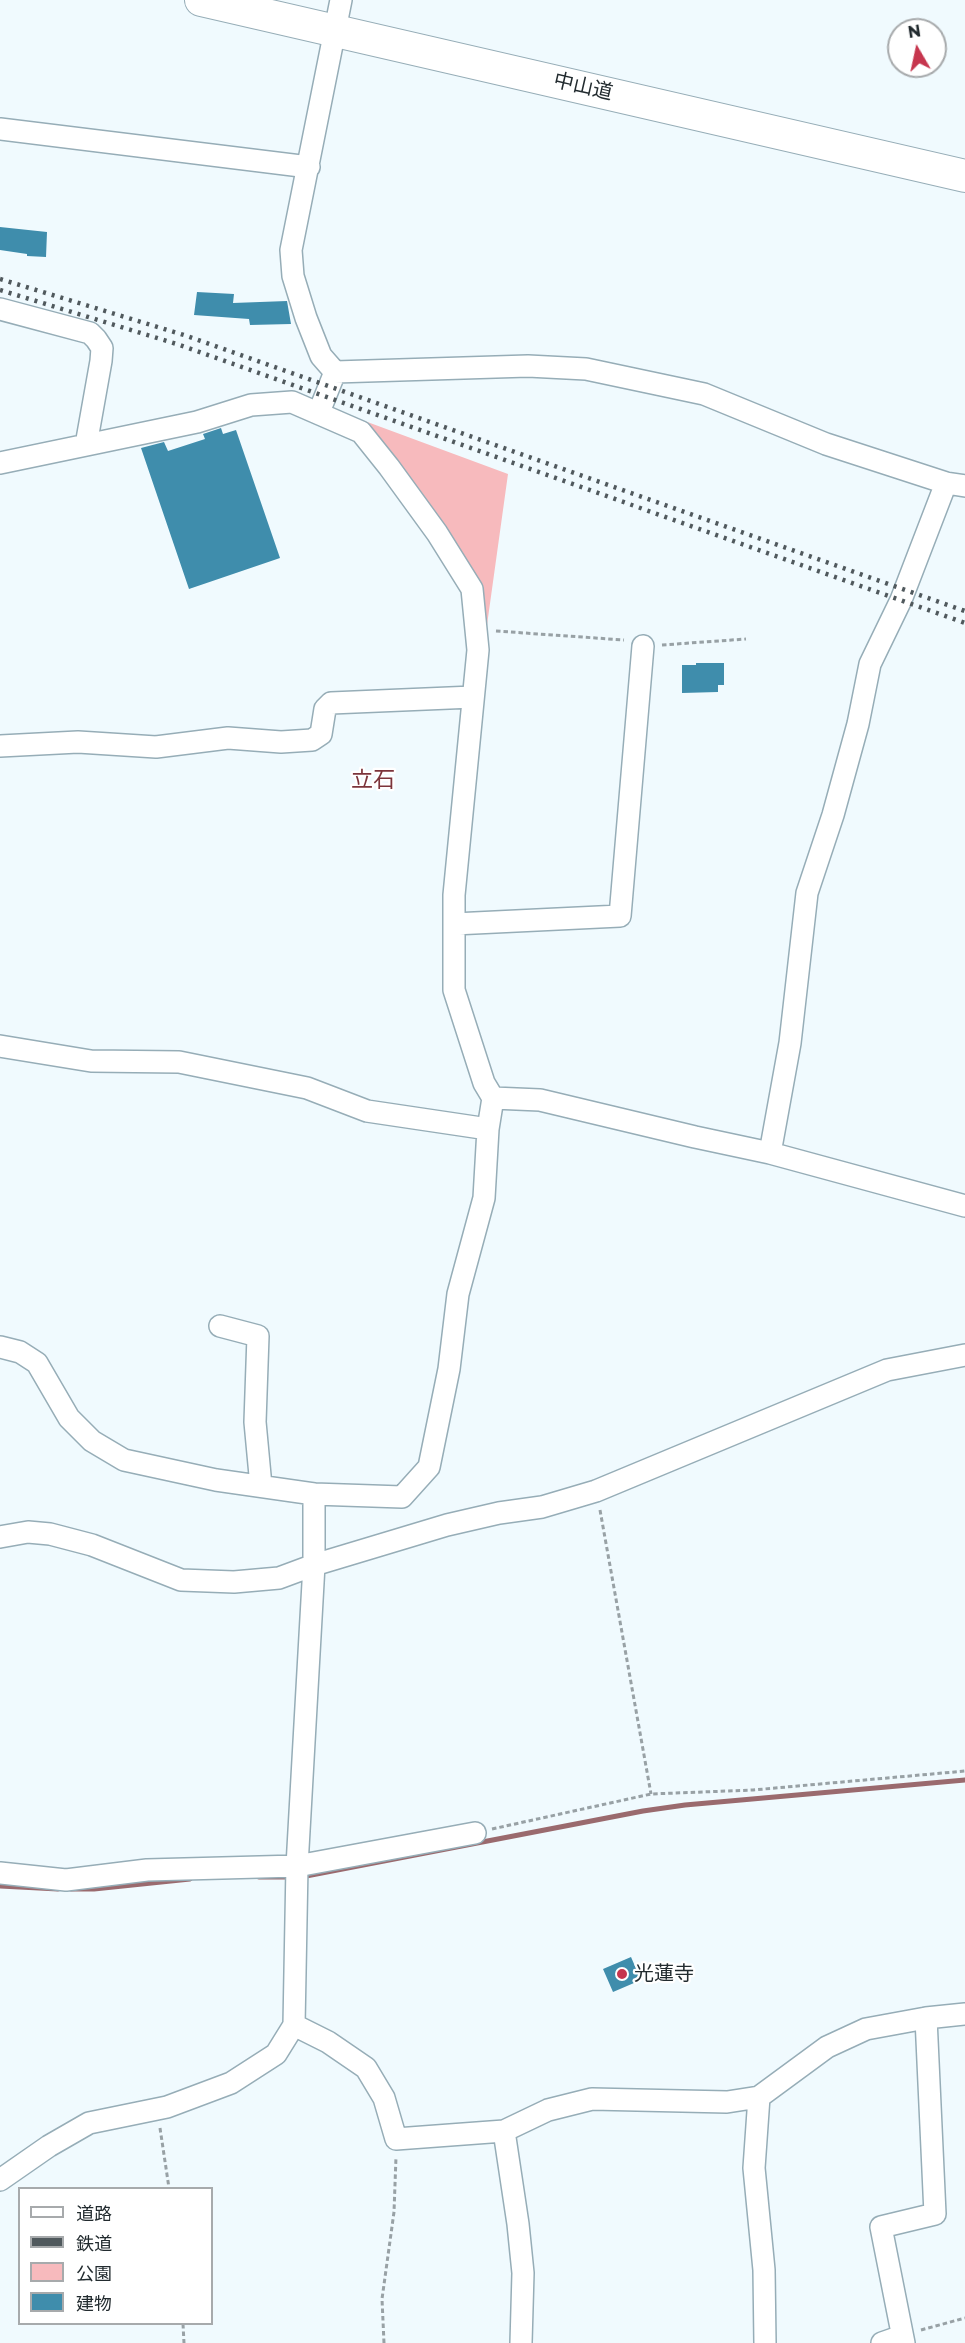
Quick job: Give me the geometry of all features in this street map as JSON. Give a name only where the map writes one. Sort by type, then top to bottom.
[{"type":"highway","name":"中山道","points":[[201,0],[338,15],[965,176]]},
{"type":"street","points":[[335,372],[321,356],[293,276],[291,250],[338,15]]},
{"type":"street","points":[[0,129],[309,167]]},
{"type":"street","points":[[0,309],[90,333],[102,348],[86,445]]},
{"type":"street","points":[[335,372],[528,366],[586,369],[704,394],[826,444],[955,485],[870,664],[858,724],[836,804],[807,893],[790,1043],[770,1153]]},
{"type":"street","points":[[319,412],[335,372]]},
{"type":"street","points":[[0,463],[197,422],[252,405],[292,402],[361,432],[389,467],[437,533],[472,589],[478,650],[454,895],[454,990],[484,1083],[493,1098],[488,1129],[484,1197],[458,1294],[449,1369],[429,1467],[402,1497],[314,1494],[216,1480],[124,1460],[92,1441],[69,1418],[37,1363],[20,1352],[0,1347]]},
{"type":"street","points":[[454,924],[620,916],[643,646]]},
{"type":"street","points":[[0,746],[78,742],[156,747],[228,738],[281,742],[312,740],[321,734],[325,709],[331,703],[474,697]]},
{"type":"street","points":[[0,1046],[91,1061],[179,1062],[307,1088],[367,1111],[488,1129]]},
{"type":"street","points":[[493,1098],[540,1100],[770,1153],[965,1206]]},
{"type":"street","points":[[220,1326],[258,1336],[255,1422],[261,1486]]},
{"type":"street","points":[[0,1537],[28,1532],[50,1534],[92,1545],[181,1580],[234,1582],[279,1578],[314,1565],[447,1525],[499,1513],[542,1507],[596,1491],[887,1370],[965,1355]]},
{"type":"street","points":[[2,2173],[89,2123],[167,2107],[231,2083],[276,2054],[294,2025],[297,1866],[314,1565],[314,1494]]},
{"type":"street","points":[[0,1873],[66,1880],[147,1870],[297,1866],[475,1833]]},
{"type":"street","points":[[294,2025],[328,2042],[366,2068],[384,2098],[396,2139],[504,2131],[548,2110],[592,2099],[727,2102],[759,2097],[828,2047],[866,2029],[926,2018],[965,2014]]},
{"type":"street","points":[[882,2343],[904,2340],[881,2227],[935,2214],[926,2018]]},
{"type":"street","points":[[759,2097],[754,2168],[764,2270],[765,2343]]},
{"type":"street","points":[[504,2131],[523,2273],[521,2343]]},
{"type":"path","points":[[476,630],[629,641],[643,646],[746,639]]},
{"type":"path","points":[[596,1491],[651,1794]]},
{"type":"path","points":[[475,1833],[651,1794],[764,1789],[965,1771]]},
{"type":"path","points":[[158,2108],[169,2187]]},
{"type":"path","points":[[384,2343],[382,2299],[394,2212],[396,2139]]},
{"type":"path","points":[[904,2340],[965,2318]]},
{"type":"path","points":[[183,2325],[184,2343]]},
{"type":"green space","points":[[362,420],[508,474],[487,625],[483,608],[361,426]]},
{"type":"building","points":[[0,227],[47,232],[46,257],[27,256],[27,254],[0,250]]},
{"type":"building","points":[[197,292],[234,294],[233,303],[287,301],[291,324],[250,325],[249,319],[194,315]]},
{"type":"building","points":[[221,428],[223,434],[236,430],[280,558],[189,589],[141,448],[164,442],[168,451],[205,439],[203,434]]},
{"type":"building","points":[[696,663],[724,663],[724,685],[718,685],[718,692],[682,693],[682,665],[696,665]]},
{"type":"building","name":"光蓮寺","points":[[631,1957],[641,1980],[613,1992],[603,1969]]},
{"type":"waterway","points":[[301,1877],[643,1811],[685,1805],[965,1780]]},
{"type":"waterway","points":[[259,1877],[292,1877]]},
{"type":"waterway","points":[[71,1889],[94,1889],[190,1879]]},
{"type":"waterway","points":[[0,1886],[58,1889]]},
{"type":"railway","points":[[0,279],[184,335],[965,611]]},
{"type":"railway","points":[[0,290],[180,345],[965,623]]},
{"type":"place","name":"光蓮寺","points":[[622,1974]]},
{"type":"district","name":"立石","points":[[373,781]]}]
